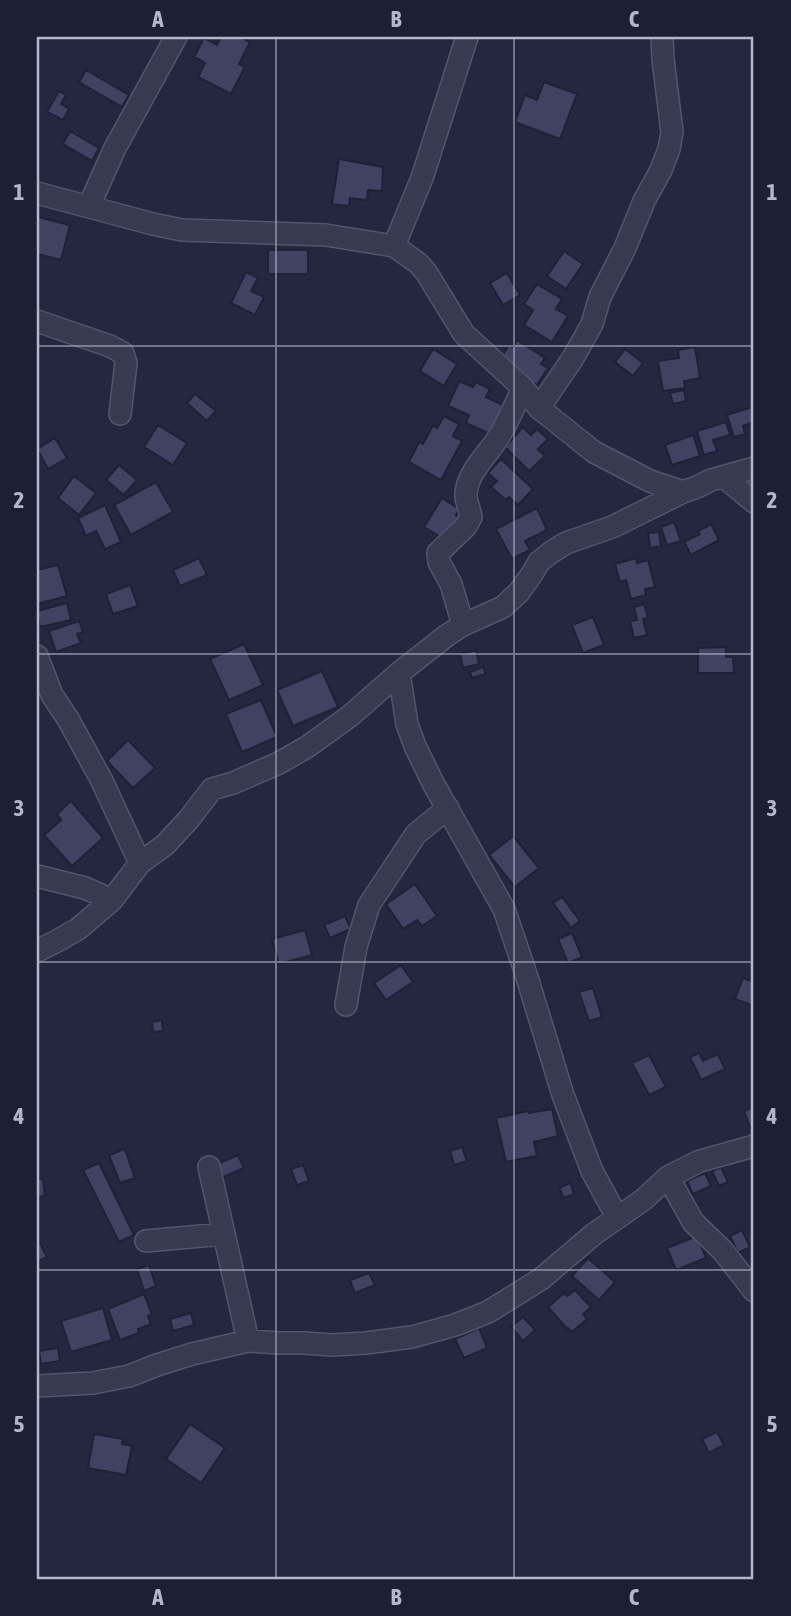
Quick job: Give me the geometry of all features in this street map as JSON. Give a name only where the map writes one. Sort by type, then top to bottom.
[{"type":"street","points":[[89,206],[115,148],[176,37]]},
{"type":"street","points":[[394,246],[422,178],[467,37]]},
{"type":"street","points":[[539,408],[592,324],[600,297],[669,149],[672,132],[662,37]]},
{"type":"street","points":[[37,193],[182,230],[326,235],[394,246],[426,272],[464,334],[523,388],[539,408],[594,452],[650,481],[683,492]]},
{"type":"street","points":[[37,321],[110,346],[122,353],[126,363],[120,414]]},
{"type":"street","points":[[463,625],[451,584],[439,562],[438,553],[466,526],[471,517],[466,496],[469,484],[476,467],[502,433],[523,388]]},
{"type":"street","points":[[37,951],[78,929],[112,900],[140,863],[165,845],[212,789],[279,763],[307,747],[350,716],[446,636],[503,607],[519,592],[539,562],[550,553],[566,543],[612,527],[710,480],[754,468]]},
{"type":"street","points":[[724,477],[754,502]]},
{"type":"street","points":[[37,656],[52,695],[102,781],[140,863]]},
{"type":"street","points":[[399,673],[407,724],[427,770],[504,909],[563,1096],[592,1171],[617,1217]]},
{"type":"street","points":[[346,1005],[356,947],[369,905],[416,834],[448,808]]},
{"type":"street","points":[[37,876],[85,888],[112,900]]},
{"type":"street","points":[[37,1386],[93,1383],[130,1376],[192,1354],[248,1341],[332,1345],[366,1343],[412,1337],[455,1325],[488,1312],[541,1279],[668,1177],[700,1161],[754,1146]]},
{"type":"street","points":[[208,1167],[248,1341]]},
{"type":"street","points":[[668,1177],[693,1222],[723,1251],[754,1292]]},
{"type":"street","points":[[146,1241],[223,1234]]},
{"type":"building","points":[[221,37],[240,37],[250,42],[239,64],[245,67],[231,94],[198,77],[205,63],[194,57],[204,38],[217,45]]},
{"type":"building","points":[[86,70],[129,95],[122,107],[79,82]]},
{"type":"building","points":[[544,82],[577,94],[560,139],[515,122],[525,95],[537,100]]},
{"type":"building","points":[[59,91],[66,95],[61,104],[69,109],[63,120],[47,112]]},
{"type":"building","points":[[70,131],[99,148],[92,161],[63,144]]},
{"type":"building","points":[[339,159],[383,167],[382,191],[368,190],[367,200],[350,198],[349,206],[332,204]]},
{"type":"building","points":[[38,217],[70,225],[61,260],[37,254]]},
{"type":"building","points":[[268,250],[308,250],[308,274],[268,274]]},
{"type":"building","points":[[564,251],[583,264],[566,289],[547,276]]},
{"type":"building","points":[[246,272],[258,278],[251,291],[264,297],[255,315],[231,303]]},
{"type":"building","points":[[507,273],[520,295],[503,305],[490,283]]},
{"type":"building","points":[[537,284],[562,299],[556,309],[568,316],[552,342],[524,325],[533,310],[524,304]]},
{"type":"building","points":[[517,340],[545,358],[541,364],[548,368],[537,385],[499,361],[509,345],[513,347]]},
{"type":"building","points":[[695,347],[700,378],[684,381],[685,388],[663,391],[658,361],[679,358],[678,350]]},
{"type":"building","points":[[433,349],[457,364],[444,386],[420,371]]},
{"type":"building","points":[[625,349],[643,363],[633,376],[615,362]]},
{"type":"building","points":[[459,381],[473,387],[476,382],[490,389],[486,397],[503,405],[490,434],[466,423],[469,415],[448,406]]},
{"type":"building","points":[[684,390],[686,401],[673,404],[670,393]]},
{"type":"building","points":[[195,394],[216,411],[207,421],[187,403]]},
{"type":"building","points":[[752,407],[754,422],[743,426],[745,434],[734,437],[727,415]]},
{"type":"building","points":[[444,416],[459,424],[453,436],[462,441],[441,480],[409,462],[419,442],[423,444],[433,425],[437,428]]},
{"type":"building","points":[[726,422],[730,435],[713,440],[717,451],[704,455],[697,431]]},
{"type":"building","points":[[158,425],[187,443],[173,465],[144,447]]},
{"type":"building","points":[[523,427],[531,435],[537,429],[548,439],[538,449],[545,456],[529,471],[505,447]]},
{"type":"building","points":[[693,435],[700,456],[672,465],[665,445]]},
{"type":"building","points":[[55,438],[67,458],[48,469],[37,449]]},
{"type":"building","points":[[501,459],[533,489],[518,505],[509,497],[506,500],[491,487],[497,481],[488,473]]},
{"type":"building","points":[[119,465],[137,480],[124,495],[106,480]]},
{"type":"building","points":[[74,476],[96,493],[79,515],[58,498]]},
{"type":"building","points":[[156,482],[173,512],[131,535],[114,505]]},
{"type":"building","points":[[442,498],[459,509],[456,515],[463,519],[449,542],[424,527]]},
{"type":"building","points":[[105,505],[121,542],[105,549],[96,531],[86,536],[78,518]]},
{"type":"building","points":[[537,508],[547,530],[525,541],[530,550],[512,559],[496,529]]},
{"type":"building","points":[[674,522],[681,541],[667,545],[661,527]]},
{"type":"building","points":[[711,524],[719,540],[691,555],[684,542],[700,534],[698,531]]},
{"type":"building","points":[[659,532],[661,546],[650,548],[648,533]]},
{"type":"building","points":[[199,558],[207,575],[180,586],[173,570]]},
{"type":"building","points":[[636,558],[637,563],[648,560],[655,587],[645,589],[646,595],[631,599],[626,580],[620,582],[615,564]]},
{"type":"building","points":[[58,565],[67,596],[37,604],[37,570]]},
{"type":"building","points":[[130,585],[138,606],[113,614],[106,594]]},
{"type":"building","points":[[67,603],[71,620],[40,627],[37,611]]},
{"type":"building","points":[[644,604],[648,618],[643,619],[647,635],[634,638],[630,621],[637,620],[634,607]]},
{"type":"building","points":[[593,617],[604,645],[583,653],[572,625]]},
{"type":"building","points":[[79,621],[83,632],[77,634],[81,643],[56,652],[49,631]]},
{"type":"building","points":[[244,644],[263,685],[229,700],[210,659]]},
{"type":"building","points":[[726,647],[726,657],[733,657],[734,673],[698,673],[698,648]]},
{"type":"building","points":[[476,650],[479,664],[463,668],[460,654]]},
{"type":"building","points":[[483,667],[486,674],[472,678],[470,672]]},
{"type":"building","points":[[322,671],[338,707],[293,726],[277,690]]},
{"type":"building","points":[[261,700],[277,737],[242,752],[226,714]]},
{"type":"building","points":[[128,740],[155,768],[133,788],[107,761]]},
{"type":"building","points":[[71,801],[103,838],[72,866],[44,835],[61,820],[57,814]]},
{"type":"building","points":[[513,836],[539,868],[515,887],[489,855]]},
{"type":"building","points":[[415,884],[437,916],[422,926],[417,920],[403,929],[386,904]]},
{"type":"building","points":[[562,897],[580,921],[571,928],[553,903]]},
{"type":"building","points":[[345,916],[351,929],[330,938],[324,925]]},
{"type":"building","points":[[305,930],[312,955],[279,964],[272,939]]},
{"type":"building","points":[[572,933],[582,957],[568,963],[558,939]]},
{"type":"building","points":[[401,965],[413,982],[386,1000],[374,983]]},
{"type":"building","points":[[743,978],[754,982],[754,1006],[735,999]]},
{"type":"building","points":[[593,988],[602,1017],[589,1021],[579,992]]},
{"type":"building","points":[[162,1020],[163,1031],[153,1032],[152,1022]]},
{"type":"building","points":[[699,1053],[703,1061],[718,1054],[725,1069],[701,1080],[690,1057]]},
{"type":"building","points":[[649,1055],[666,1087],[649,1095],[632,1063]]},
{"type":"building","points":[[754,1107],[754,1127],[751,1129],[744,1111]]},
{"type":"building","points":[[552,1109],[558,1136],[534,1142],[537,1156],[506,1162],[496,1118]]},
{"type":"building","points":[[462,1147],[467,1161],[454,1165],[450,1151]]},
{"type":"building","points":[[125,1149],[135,1178],[120,1183],[109,1155]]},
{"type":"building","points":[[238,1155],[244,1168],[221,1178],[215,1165]]},
{"type":"building","points":[[99,1163],[134,1235],[119,1242],[83,1170]]},
{"type":"building","points":[[303,1165],[309,1181],[297,1185],[291,1169]]},
{"type":"building","points":[[721,1167],[728,1182],[719,1186],[712,1171]]},
{"type":"building","points":[[705,1173],[711,1186],[693,1194],[687,1181]]},
{"type":"building","points":[[37,1179],[43,1179],[45,1196],[37,1197]]},
{"type":"building","points":[[570,1183],[574,1194],[564,1198],[559,1188]]},
{"type":"building","points":[[742,1230],[750,1247],[738,1253],[730,1236]]},
{"type":"building","points":[[697,1236],[706,1258],[676,1270],[667,1248]]},
{"type":"building","points":[[40,1243],[47,1257],[37,1262],[37,1245]]},
{"type":"building","points":[[588,1258],[615,1282],[599,1300],[572,1276]]},
{"type":"building","points":[[149,1265],[156,1286],[144,1291],[137,1269]]},
{"type":"building","points":[[369,1273],[375,1285],[355,1293],[350,1280]]},
{"type":"building","points":[[575,1290],[591,1307],[583,1314],[587,1319],[572,1332],[548,1307],[564,1293],[567,1296]]},
{"type":"building","points":[[144,1294],[152,1315],[148,1316],[151,1324],[138,1329],[139,1333],[120,1340],[108,1309]]},
{"type":"building","points":[[103,1308],[112,1340],[71,1352],[61,1321]]},
{"type":"building","points":[[191,1313],[194,1325],[173,1331],[170,1319]]},
{"type":"building","points":[[523,1317],[535,1330],[523,1341],[511,1327]]},
{"type":"building","points":[[479,1328],[487,1348],[464,1358],[455,1339]]},
{"type":"building","points":[[58,1348],[60,1361],[41,1364],[39,1351]]},
{"type":"building","points":[[190,1424],[225,1448],[201,1483],[166,1459]]},
{"type":"building","points":[[717,1432],[724,1445],[709,1453],[702,1439]]},
{"type":"building","points":[[94,1434],[123,1439],[122,1444],[132,1446],[126,1475],[88,1468]]}]
